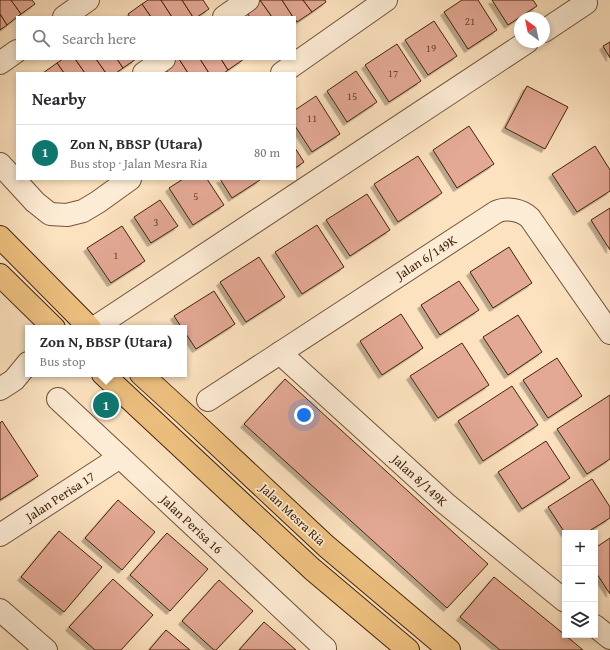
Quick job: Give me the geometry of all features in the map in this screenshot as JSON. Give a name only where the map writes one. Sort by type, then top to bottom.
[{"type":"main road","points":[[0,236],[87,325]]},
{"type":"main road","points":[[0,275],[50,325]]},
{"type":"main road","points":[[106,377],[312,569],[408,650]]},
{"type":"main road","name":"Jalan Mesra Ria","points":[[144,377],[326,546],[449,650]]},
{"type":"street","points":[[65,16],[88,0]]},
{"type":"street","points":[[225,16],[248,0]]},
{"type":"street","points":[[283,72],[386,0]]},
{"type":"street","points":[[550,27],[586,3]]},
{"type":"street","points":[[99,325],[518,48]]},
{"type":"street","points":[[0,63],[16,52]]},
{"type":"street","points":[[145,72],[163,60]]},
{"type":"street","points":[[8,166],[16,177]]},
{"type":"street","points":[[18,180],[35,202],[50,214],[67,215],[83,211],[129,180]]},
{"type":"street","name":"Jalan 6/149K","points":[[208,400],[496,212],[504,209],[523,212],[530,218],[610,333]]},
{"type":"street","name":"Jalan 8/149K","points":[[280,353],[445,503],[562,599]]},
{"type":"street","name":"Jalan Perisa 16","points":[[58,399],[325,648],[325,650]]},
{"type":"street","name":"Jalan Perisa 17","points":[[0,535],[120,457]]},
{"type":"street","points":[[0,610],[46,650]]},
{"type":"street","points":[[598,628],[610,638]]},
{"type":"building","points":[[0,0],[11,0],[21,14],[16,16],[16,18],[7,25],[0,14]]},
{"type":"building","points":[[11,0],[32,0],[35,4],[21,14]]},
{"type":"building","points":[[148,0],[161,0],[171,16],[150,16],[142,4]]},
{"type":"building","points":[[161,0],[182,0],[192,16],[171,16]]},
{"type":"building","points":[[182,0],[203,0],[209,9],[198,16],[192,16]]},
{"type":"building","points":[[250,0],[260,0],[271,16],[249,16],[242,6]]},
{"type":"building","points":[[260,0],[282,0],[292,16],[271,16]]},
{"type":"building","points":[[282,0],[303,0],[312,12],[297,22],[296,16],[292,16]]},
{"type":"building","points":[[303,0],[325,0],[326,2],[312,12]]},
{"type":"building","points":[[462,0],[478,0],[497,30],[468,49],[444,12]]},
{"type":"building","points":[[492,0],[533,0],[537,6],[528,12],[514,12],[514,21],[508,25]]},
{"type":"building","points":[[142,4],[150,16],[129,16],[128,14]]},
{"type":"building","points":[[0,14],[7,25],[0,30]]},
{"type":"building","points":[[434,21],[457,56],[428,75],[405,40]]},
{"type":"building","points":[[610,42],[610,58],[603,46]]},
{"type":"building","points":[[397,44],[421,81],[389,102],[365,65]]},
{"type":"building","points":[[62,60],[76,60],[84,72],[63,72],[57,63]]},
{"type":"building","points":[[76,60],[97,60],[105,72],[84,72]]},
{"type":"building","points":[[97,60],[118,60],[123,68],[117,72],[105,72]]},
{"type":"building","points":[[118,60],[135,60],[123,68]]},
{"type":"building","points":[[168,60],[180,60],[187,72],[167,72],[162,64]]},
{"type":"building","points":[[180,60],[201,60],[208,72],[187,72]]},
{"type":"building","points":[[201,60],[222,60],[228,70],[225,72],[208,72]]},
{"type":"building","points":[[222,60],[243,60],[228,70]]},
{"type":"building","points":[[57,63],[63,72],[44,72]]},
{"type":"building","points":[[356,71],[377,102],[347,122],[327,91]]},
{"type":"building","points":[[527,86],[568,107],[545,149],[505,128]]},
{"type":"building","points":[[316,96],[340,134],[312,152],[296,128],[296,109]]},
{"type":"building","points":[[469,126],[494,164],[457,188],[433,150]]},
{"type":"building","points":[[595,146],[610,170],[610,191],[577,212],[552,174]]},
{"type":"building","points":[[296,150],[304,162],[296,167]]},
{"type":"building","points":[[418,156],[442,193],[398,222],[374,184]]},
{"type":"building","points":[[181,180],[208,180],[224,205],[193,225],[169,188]]},
{"type":"building","points":[[221,180],[260,180],[232,198]]},
{"type":"building","points":[[367,194],[390,230],[350,256],[326,220]]},
{"type":"building","points":[[160,200],[178,226],[151,243],[134,217]]},
{"type":"building","points":[[610,208],[610,250],[591,220]]},
{"type":"building","points":[[317,225],[344,267],[302,294],[275,252]]},
{"type":"building","points":[[122,226],[145,261],[111,283],[87,248]]},
{"type":"building","points":[[509,247],[532,283],[493,308],[470,272]]},
{"type":"building","points":[[259,257],[285,297],[246,322],[220,282]]},
{"type":"building","points":[[459,281],[479,310],[440,335],[421,305]]},
{"type":"building","points":[[214,291],[235,324],[196,349],[187,336],[187,325],[180,325],[174,316]]},
{"type":"building","points":[[401,314],[423,348],[382,375],[360,341]]},
{"type":"building","points":[[518,315],[542,352],[508,375],[483,337]]},
{"type":"building","points":[[462,343],[489,385],[438,418],[410,376]]},
{"type":"building","points":[[557,358],[582,396],[548,418],[523,380]]},
{"type":"building","points":[[285,379],[488,564],[447,608],[244,424]]},
{"type":"building","points":[[512,386],[538,425],[483,461],[458,421]]},
{"type":"building","points":[[610,395],[610,459],[587,474],[557,429]]},
{"type":"building","points":[[2,421],[38,476],[0,500],[0,423]]},
{"type":"building","points":[[546,441],[570,478],[522,509],[498,472]]},
{"type":"building","points":[[592,479],[610,507],[610,518],[591,530],[563,530],[548,507]]},
{"type":"building","points":[[118,500],[155,532],[122,570],[85,538]]},
{"type":"building","points":[[59,531],[102,567],[64,612],[21,577]]},
{"type":"building","points":[[167,533],[208,569],[170,611],[130,575]]},
{"type":"building","points":[[610,538],[610,594],[598,576],[598,546]]},
{"type":"building","points":[[494,577],[562,633],[562,638],[568,638],[583,650],[500,650],[460,617]]},
{"type":"building","points":[[113,579],[153,615],[121,650],[95,650],[69,627]]},
{"type":"building","points":[[219,580],[253,611],[216,650],[214,650],[182,621]]},
{"type":"building","points":[[264,622],[296,650],[239,650]]},
{"type":"building","points":[[166,630],[190,650],[149,650]]},
{"type":"place","name":"Zon N, BBSP (Utara)","points":[[106,405]]}]
